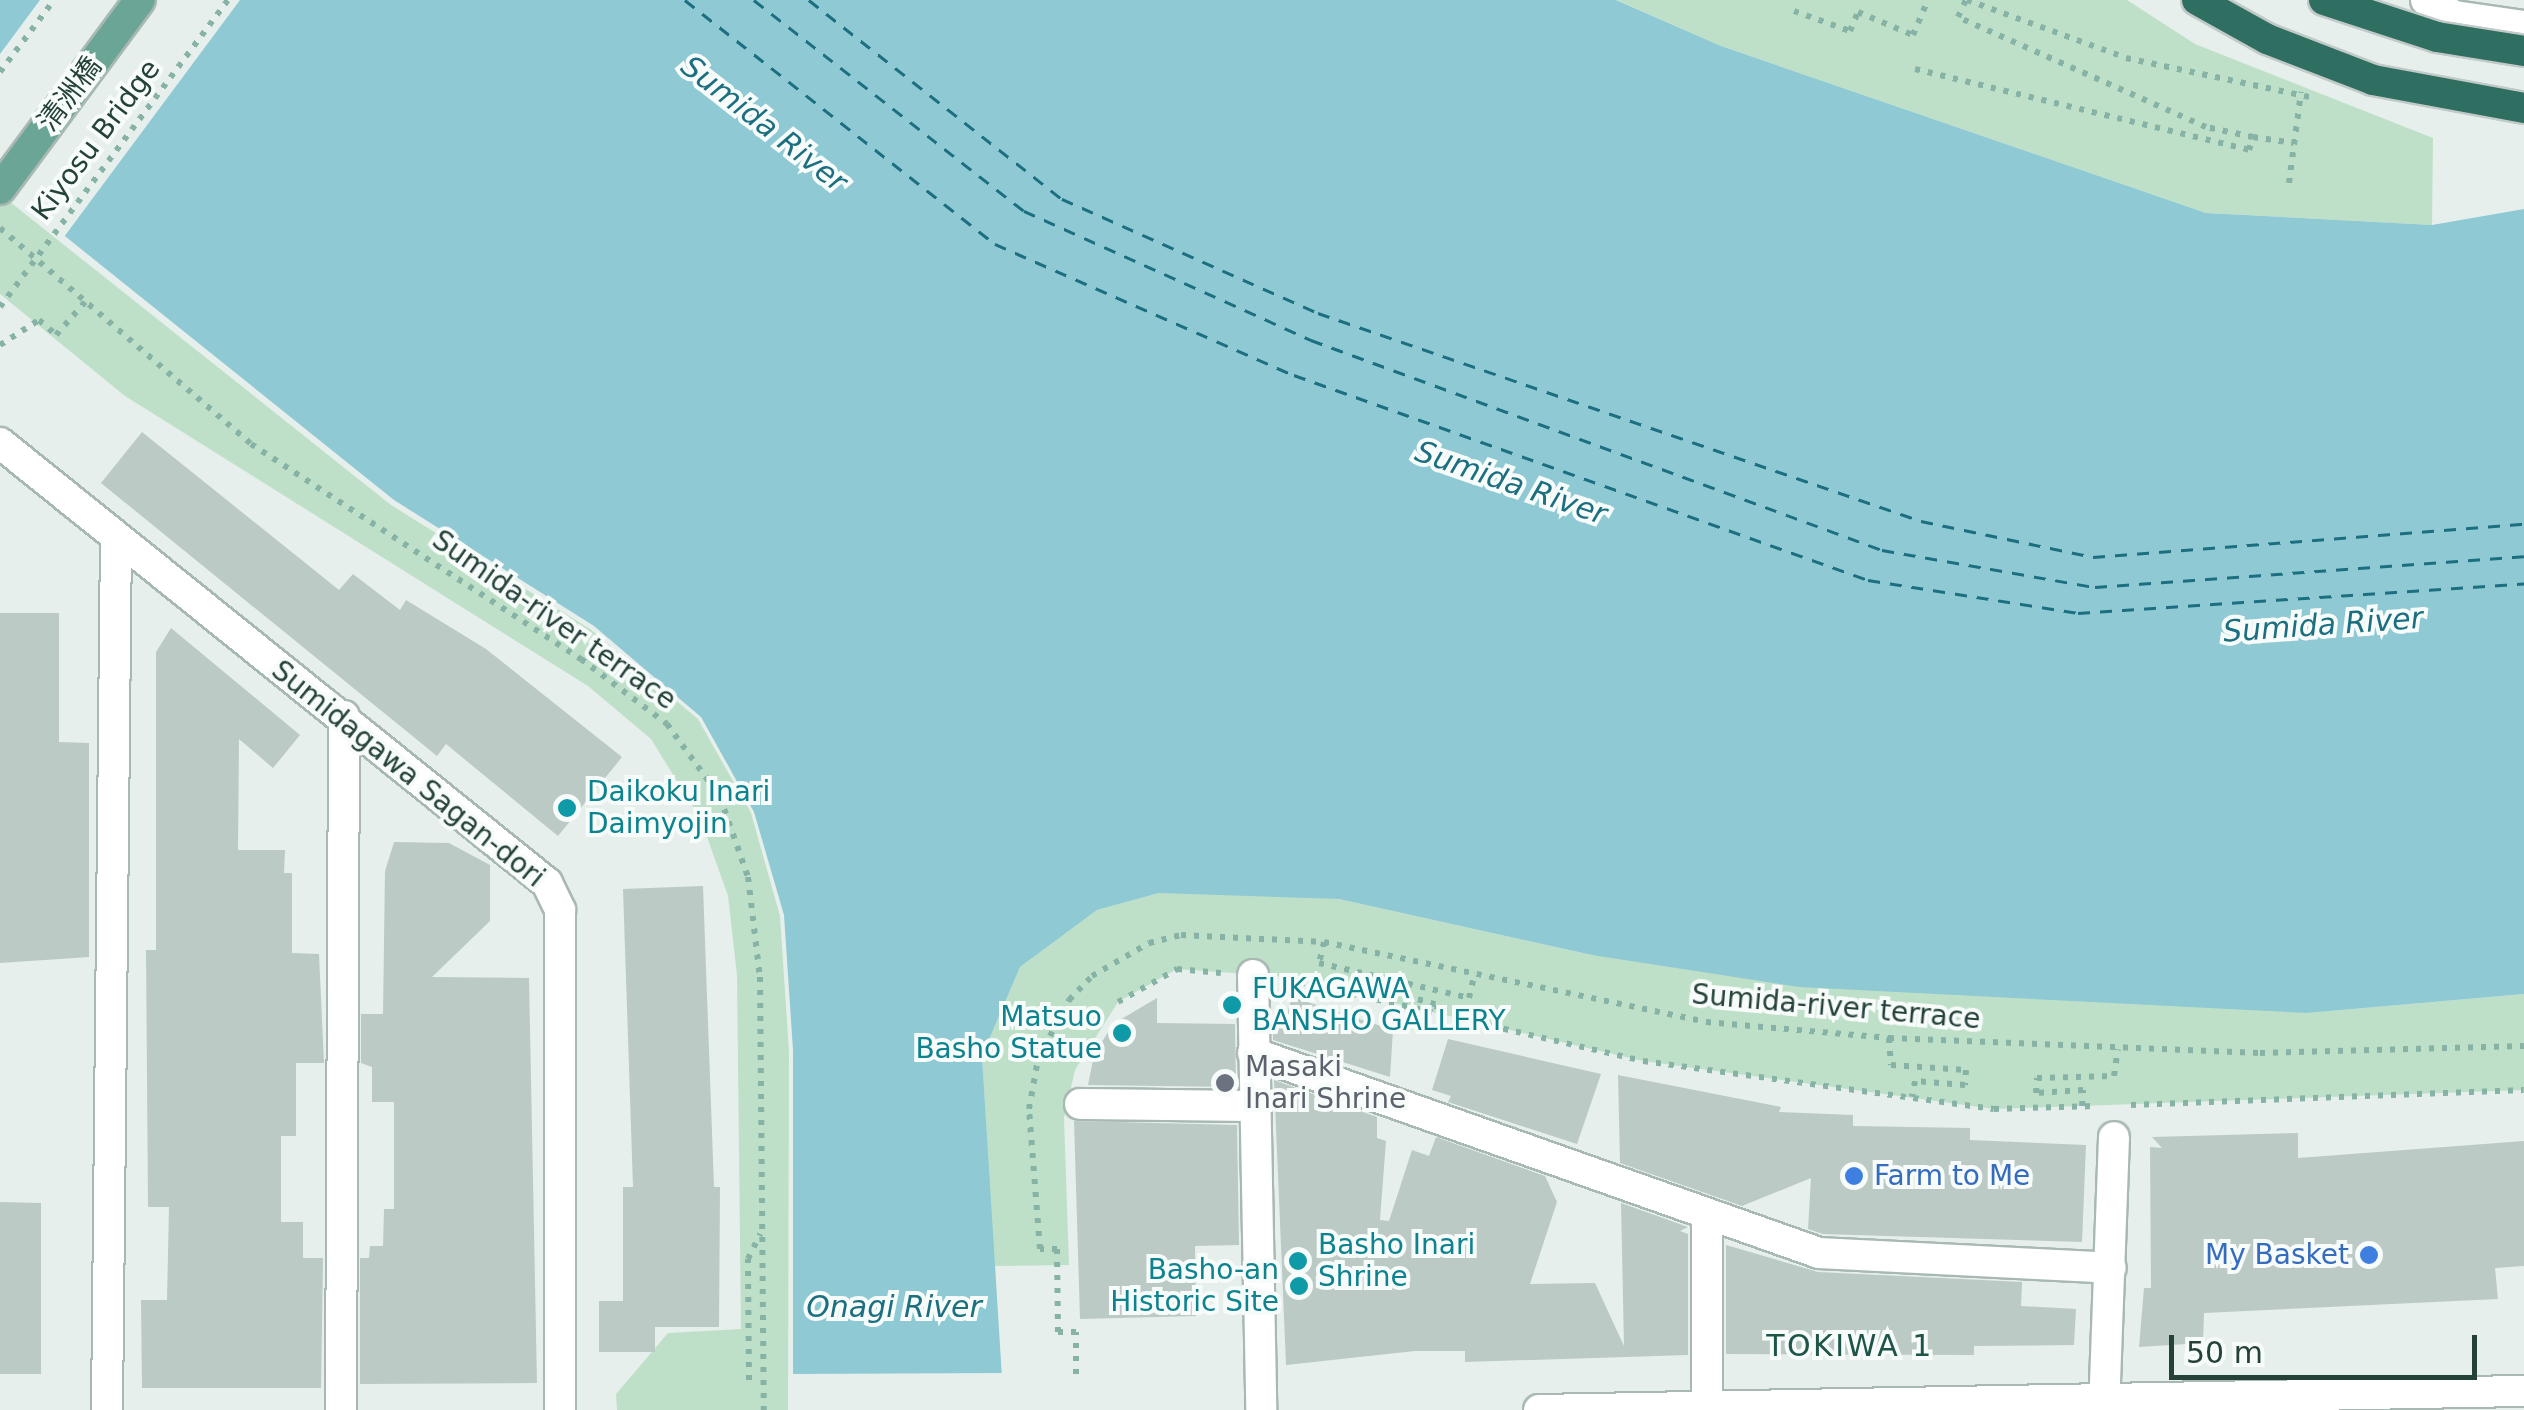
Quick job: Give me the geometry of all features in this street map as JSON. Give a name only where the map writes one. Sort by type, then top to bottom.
[{"type":"highway","points":[[2197,0],[2267,39],[2373,80],[2524,108]]},
{"type":"highway","points":[[2324,0],[2437,37],[2524,51]]},
{"type":"main road","name":"清洲橋","points":[[0,188],[140,0]]},
{"type":"street","points":[[2426,0],[2454,16],[2524,26]]},
{"type":"street","name":"Sumidagawa Sagan-dori","points":[[0,443],[116,542],[344,716],[547,884],[560,910],[560,1410]]},
{"type":"street","points":[[107,1410],[116,542]]},
{"type":"street","points":[[341,1410],[344,716]]},
{"type":"street","points":[[1252,975],[1262,1410]]},
{"type":"street","points":[[1253,1053],[1706,1217],[1819,1253],[2111,1268]]},
{"type":"street","points":[[1080,1104],[1255,1106]]},
{"type":"street","points":[[2104,1404],[2114,1137]]},
{"type":"street","points":[[1706,1217],[1707,1408]]},
{"type":"street","points":[[1539,1410],[2355,1403],[2524,1391]]},
{"type":"path","points":[[0,72],[54,0]]},
{"type":"path","name":"Kiyosu Bridge","points":[[0,307],[228,0]]},
{"type":"path","points":[[1794,11],[1850,31],[1858,12],[1913,35],[1928,0]]},
{"type":"path","points":[[2294,143],[2206,127],[1958,17],[1966,0],[2126,58],[2315,98]]},
{"type":"path","points":[[1915,69],[2249,150],[2253,137]]},
{"type":"path","points":[[2289,184],[2300,95]]},
{"type":"path","name":"Sumida-river terrace","points":[[0,228],[251,444],[581,660],[667,724],[720,797],[748,878],[760,977],[764,1410]]},
{"type":"path","points":[[0,345],[39,320],[56,335],[85,302]]},
{"type":"path","points":[[1076,1374],[1076,1332],[1058,1332],[1057,1249],[1040,1249],[1029,1110],[1052,1028],[1092,976],[1149,943],[1214,932],[1324,942],[1319,963],[1469,998],[1475,974]]},
{"type":"path","name":"Sumida-river terrace","points":[[1324,942],[1706,1022],[1889,1038],[2118,1049],[2524,1046]]},
{"type":"path","points":[[1118,1002],[1177,969],[1252,975],[1643,1061],[1994,1109],[2524,1090]]},
{"type":"path","points":[[1336,991],[1338,981],[1392,992],[1438,1005],[1435,1016]]},
{"type":"path","points":[[1392,992],[1396,981]]},
{"type":"path","points":[[1889,1038],[1890,1064],[1966,1070],[1965,1085],[1915,1082],[1912,1098]]},
{"type":"path","points":[[2082,1106],[2083,1090],[2036,1093],[2037,1078],[2114,1076],[2118,1049]]},
{"type":"path","name":"Sumida-river terrace","points":[[749,1380],[748,1259],[763,1230]]},
{"type":"green space","points":[[1617,0],[2127,0],[2195,44],[2433,138],[2432,225],[2206,213],[1721,46]]},
{"type":"green space","points":[[0,194],[391,505],[590,629],[698,719],[751,813],[780,916],[789,1051],[788,1410],[617,1410],[616,1394],[668,1333],[741,1329],[737,975],[728,896],[701,820],[651,739],[588,686],[125,396],[0,294]]},
{"type":"green space","points":[[1229,892],[1339,899],[1592,955],[2307,1013],[2524,994],[2524,1090],[1994,1109],[1643,1061],[1277,976],[1177,969],[1118,1002],[1075,1070],[1064,1118],[1069,1265],[994,1266],[982,1056],[1020,967],[1097,910],[1159,893]]},
{"type":"water","points":[[0,0],[1616,0],[1721,46],[2206,213],[2432,225],[2524,209],[2524,994],[2307,1013],[1799,987],[1592,955],[1339,899],[1159,893],[1097,910],[1020,967],[982,1056],[1004,1410],[793,1410],[793,1050],[784,915],[754,812],[701,717],[594,626],[394,500],[0,184]]},
{"type":"pier","points":[[40,0],[240,0],[61,241],[0,191],[0,54]]},
{"type":"pier","points":[[1006,1373],[1009,1410],[788,1410],[788,1374]]},
{"type":"building","points":[[142,432],[339,590],[353,574],[400,610],[406,600],[486,649],[622,757],[558,836],[446,744],[437,756],[101,483]]},
{"type":"building","points":[[0,613],[59,613],[59,742],[89,743],[89,957],[0,963]]},
{"type":"building","points":[[171,628],[300,735],[273,768],[239,739],[238,850],[285,850],[284,873],[292,873],[292,953],[319,954],[324,1063],[296,1063],[296,1136],[281,1136],[281,1222],[303,1222],[303,1258],[323,1258],[321,1388],[142,1388],[141,1300],[167,1300],[169,1207],[148,1207],[146,950],[156,950],[156,652]]},
{"type":"building","points":[[394,842],[449,843],[490,865],[490,921],[432,977],[529,978],[537,1383],[360,1384],[360,1258],[369,1258],[370,1246],[383,1246],[384,1209],[394,1209],[394,1102],[372,1102],[372,1067],[361,1063],[361,1014],[383,1014],[385,871]]},
{"type":"building","points":[[703,886],[714,1187],[720,1187],[719,1327],[655,1327],[655,1352],[599,1352],[599,1301],[623,1301],[623,1187],[633,1187],[623,889]]},
{"type":"building","points":[[1292,997],[1393,1030],[1390,1077],[1273,1040],[1273,1024],[1284,1024]]},
{"type":"building","points":[[1157,998],[1157,1023],[1235,1024],[1236,1087],[1088,1085],[1094,1055],[1113,1024]]},
{"type":"building","points":[[1448,1039],[1601,1074],[1577,1144],[1448,1102],[1451,1096],[1432,1090]]},
{"type":"building","points":[[1618,1075],[1781,1107],[1779,1112],[1853,1115],[1853,1126],[1970,1128],[1970,1140],[2086,1145],[2082,1242],[1823,1234],[1808,1229],[1811,1178],[1742,1206],[1620,1163]]},
{"type":"building","points":[[1274,1080],[1377,1117],[1377,1138],[1386,1141],[1380,1220],[1389,1221],[1412,1150],[1429,1156],[1436,1137],[1545,1176],[1557,1202],[1530,1284],[1595,1283],[1624,1346],[1621,1203],[1688,1227],[1680,1231],[1688,1234],[1688,1355],[1465,1362],[1465,1351],[1415,1351],[1286,1365]]},
{"type":"building","points":[[1074,1121],[1237,1125],[1239,1245],[1195,1246],[1196,1316],[1080,1319]]},
{"type":"building","points":[[2298,1133],[2298,1158],[2524,1141],[2524,1266],[2495,1268],[2498,1299],[2204,1313],[2203,1343],[2139,1347],[2144,1288],[2151,1288],[2150,1147],[2162,1148],[2152,1137]]},
{"type":"building","points":[[0,1202],[41,1203],[41,1374],[0,1374]]},
{"type":"building","points":[[1726,1245],[1818,1272],[2022,1282],[2021,1306],[2076,1309],[2074,1345],[1974,1346],[1974,1355],[1726,1354]]},
{"type":"ferry route","points":[[685,0],[995,244],[1294,375],[1868,580],[2078,613],[2524,583]]},
{"type":"ferry route","points":[[754,0],[1024,211],[1311,340],[1882,550],[2095,587],[2524,556]]},
{"type":"ferry route","points":[[809,0],[1062,199],[1318,313],[1921,521],[2093,557],[2524,524]]},
{"type":"place","name":"Daikoku Inari Daimyojin","points":[[567,808]]},
{"type":"place","name":"FUKAGAWA BANSHO GALLERY","points":[[1232,1005]]},
{"type":"place","name":"Matsuo Basho Statue","points":[[1122,1033]]},
{"type":"place","name":"Masaki Inari Shrine","points":[[1225,1083]]},
{"type":"place","name":"Farm to Me","points":[[1854,1176]]},
{"type":"place","name":"My Basket","points":[[2369,1255]]},
{"type":"place","name":"Basho Inari Shrine","points":[[1298,1261]]},
{"type":"place","name":"Basho-an Historic Site","points":[[1299,1286]]},
{"type":"district","name":"TOKIWA 1","points":[[1850,1346]]},
{"type":"water label","name":"Sumida River","points":[[764,124]]},
{"type":"water label","name":"Sumida River","points":[[1511,483]]},
{"type":"water label","name":"Sumida River","points":[[2323,625]]},
{"type":"water label","name":"Onagi River","points":[[894,1307]]}]
